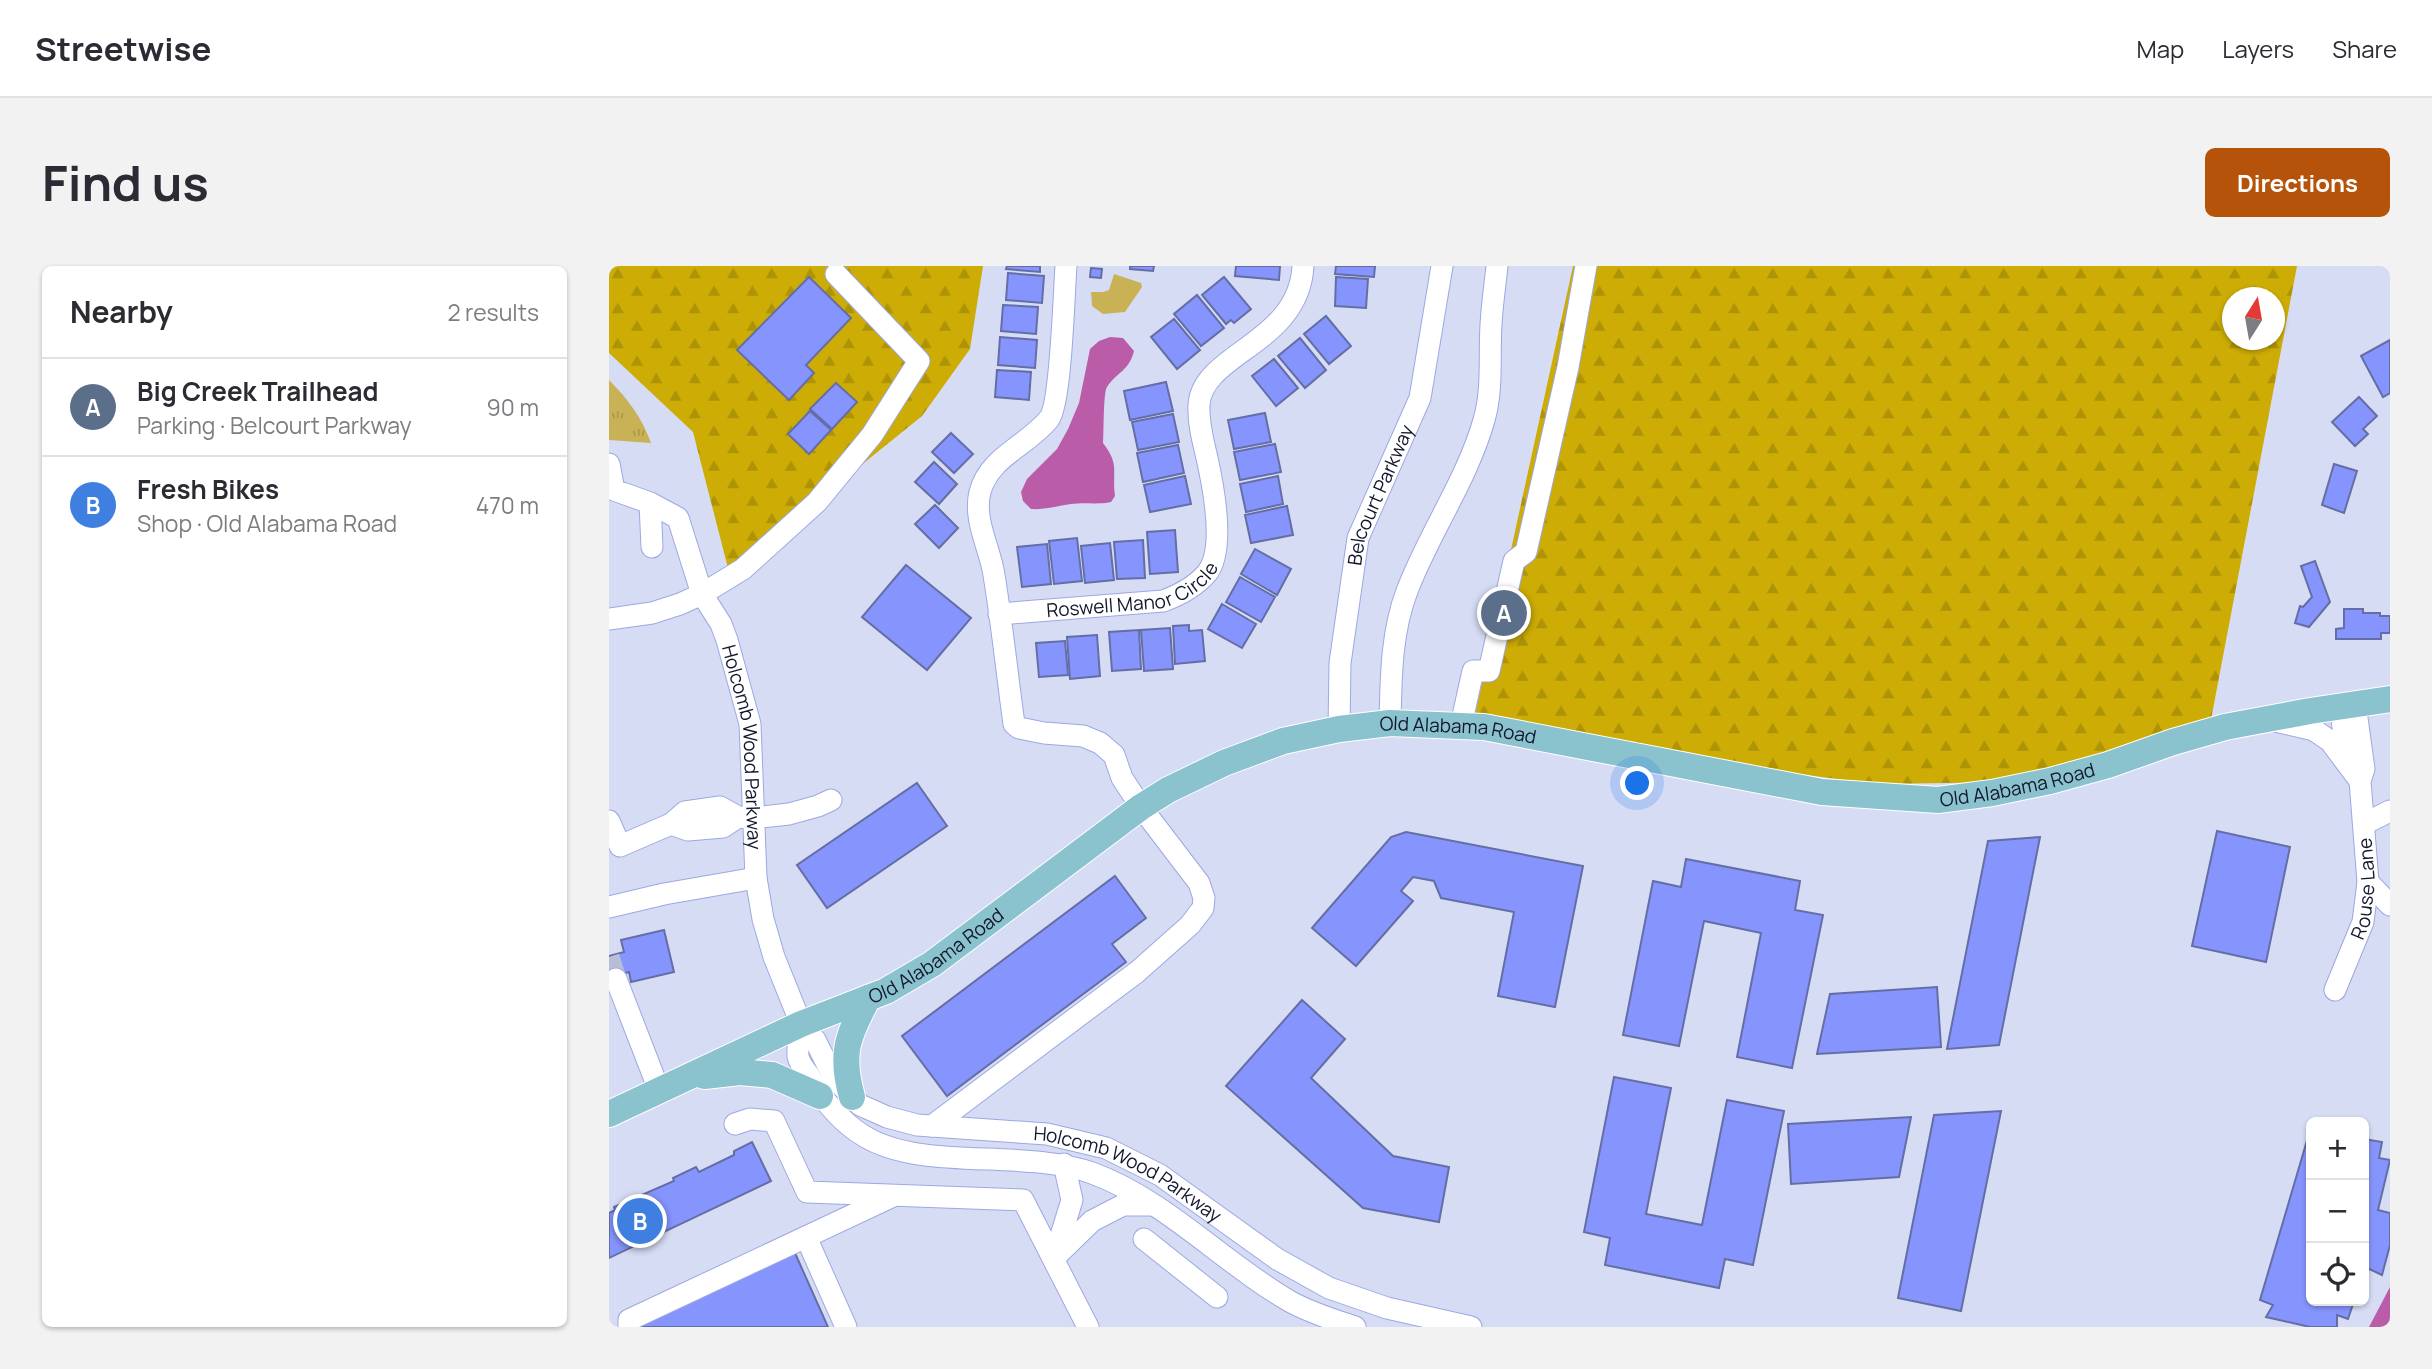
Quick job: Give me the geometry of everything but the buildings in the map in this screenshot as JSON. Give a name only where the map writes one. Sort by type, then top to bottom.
[{"type":"main road","name":"Old Alabama Road","points":[[609,1114],[801,1024],[886,991],[932,964],[1168,790],[1258,749],[1283,741],[1339,729],[1390,723],[1484,727],[1822,792],[1938,800],[1993,793],[2050,781],[2225,727],[2390,699]]},
{"type":"main road","points":[[852,1097],[846,1074],[845,1055],[852,1032],[868,998]]},
{"type":"main road","points":[[685,1078],[740,1072],[772,1075],[820,1096]]},
{"type":"street","points":[[932,1126],[1137,972],[1198,917],[1203,908],[1204,898],[1199,883],[1122,778],[1114,755],[1100,743],[1083,736],[1044,733],[1019,728],[1014,724],[994,572],[977,508],[987,474],[1001,458],[1024,443],[1051,417],[1058,381],[1066,266]]},
{"type":"street","name":"Roswell Manor Circle","points":[[999,614],[1163,601],[1184,594],[1208,572],[1217,530],[1215,492],[1200,427],[1199,404],[1202,391],[1209,377],[1278,325],[1295,299],[1303,266]]},
{"type":"street","name":"Belcourt Parkway","points":[[1339,729],[1340,663],[1357,538],[1420,398],[1442,266]]},
{"type":"street","points":[[1390,723],[1391,663],[1401,610],[1421,557],[1466,468],[1485,418],[1490,382],[1491,325],[1497,266]]},
{"type":"street","points":[[1461,725],[1473,671],[1489,671],[1514,561],[1526,552],[1568,367],[1586,266]]},
{"type":"street","points":[[609,620],[652,613],[702,594],[743,569],[817,502],[872,435],[919,362],[836,274]]},
{"type":"street","name":"Holcomb Wood Parkway","points":[[609,464],[614,490],[650,503],[678,518],[702,594],[721,624],[750,724],[745,818],[763,919],[774,957],[801,1024],[815,1040],[834,1078],[852,1097],[860,1105],[887,1117],[917,1125],[1047,1134],[1102,1147],[1160,1175],[1277,1259],[1329,1288],[1387,1308],[1471,1327]]},
{"type":"street","points":[[650,503],[652,547]]},
{"type":"street","name":"Rouse Lane","points":[[2335,990],[2363,922],[2368,882],[2364,824],[2354,773],[2347,705]]},
{"type":"street","points":[[2267,719],[2314,730],[2330,741],[2354,773]]},
{"type":"street","points":[[609,821],[620,846],[671,824],[688,830],[723,827],[745,818],[789,814],[831,800]]},
{"type":"street","points":[[2364,824],[2390,811]]},
{"type":"street","points":[[609,907],[756,878]]},
{"type":"street","points":[[2368,882],[2390,905]]},
{"type":"street","points":[[616,979],[659,1090]]},
{"type":"street","name":"Holcomb Wood Parkway","points":[[801,1024],[798,1058],[820,1096],[846,1124],[866,1138],[891,1149],[935,1155],[1064,1164],[1090,1172],[1115,1182],[1154,1205],[1292,1303],[1329,1323],[1355,1327]]},
{"type":"street","points":[[736,1124],[750,1119],[774,1121],[807,1192],[1023,1200],[1088,1327]]},
{"type":"street","points":[[1054,1258],[1072,1200],[1102,1147]]},
{"type":"street","points":[[1054,1258],[1092,1221],[1127,1157]]},
{"type":"street","points":[[1064,1164],[1072,1200]]},
{"type":"street","points":[[629,1327],[629,1320],[896,1195]]},
{"type":"street","points":[[1092,1221],[1123,1205],[1154,1205]]},
{"type":"street","points":[[806,1237],[846,1327]]},
{"type":"street","points":[[1145,1239],[1217,1297]]},
{"type":"green space","points":[[609,266],[983,266],[970,349],[922,416],[729,572],[693,432],[609,353]]},
{"type":"green space","points":[[1573,266],[2297,266],[2285,329],[2285,287],[2222,287],[2222,350],[2281,350],[2210,725],[2021,782],[1874,784],[1692,760],[1474,719]]},
{"type":"green space","points":[[1114,274],[1141,283],[1142,287],[1125,312],[1103,314],[1092,306],[1091,292],[1109,290]]},
{"type":"green space","points":[[609,380],[634,409],[651,443],[609,440]]},
{"type":"shaded area","points":[[1110,337],[1123,338],[1134,351],[1126,367],[1107,387],[1105,397],[1103,443],[1112,457],[1115,496],[1111,502],[1106,503],[1076,503],[1031,509],[1023,501],[1021,492],[1027,479],[1057,449],[1068,429],[1079,403],[1090,349],[1099,341]]},
{"type":"shaded area","points":[[2390,1287],[2390,1327],[2369,1327]]},
{"type":"tunnel","points":[[609,957],[616,979]]},
{"type":"place","name":"Big Creek Trailhead","points":[[1504,613]]},
{"type":"place","name":"Fresh Bikes","points":[[640,1221]]}]
